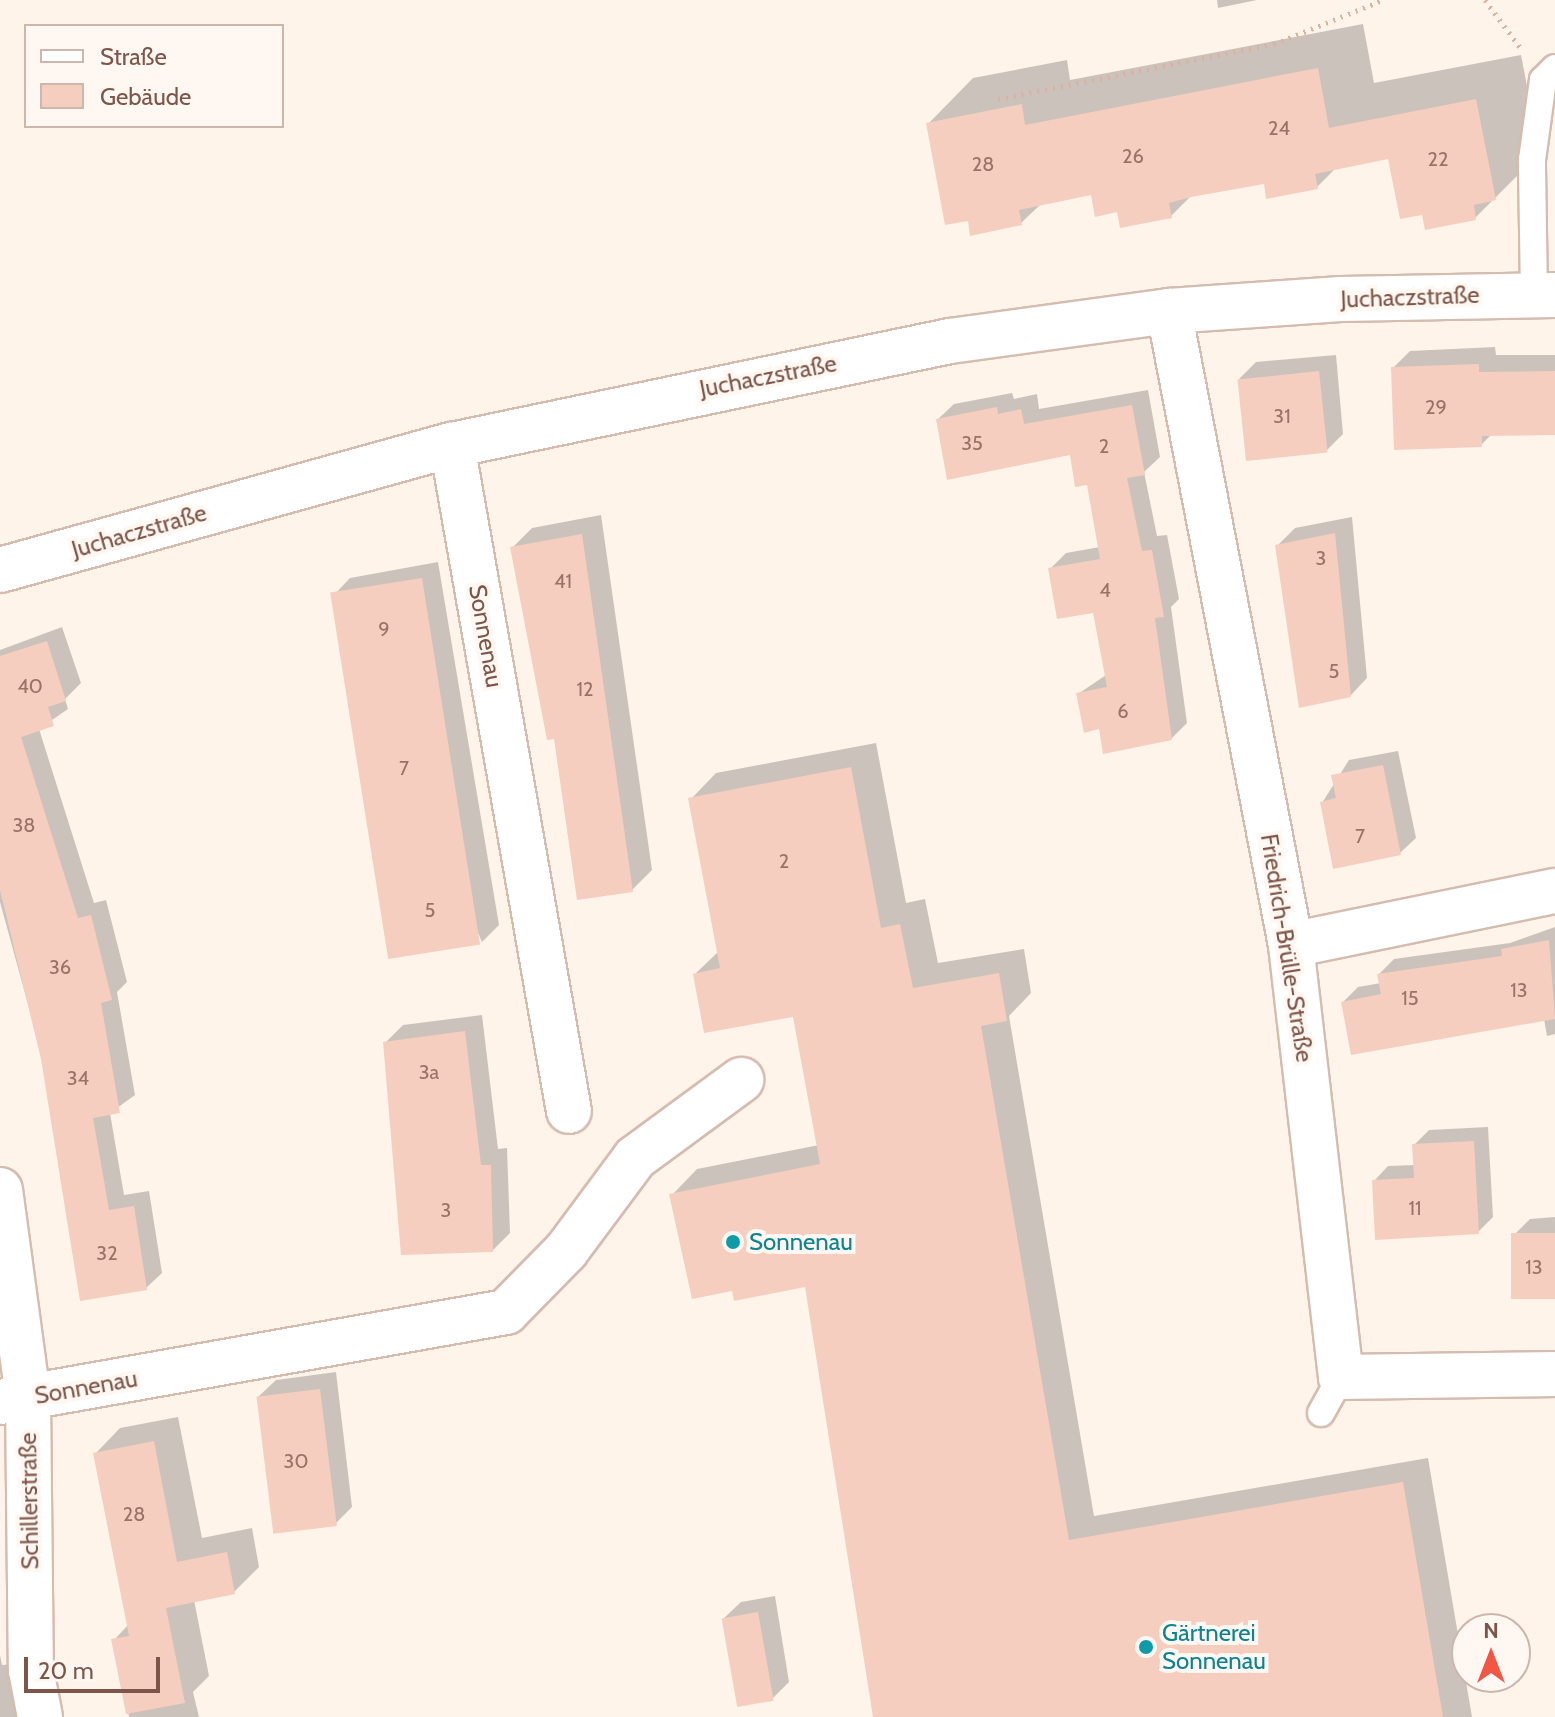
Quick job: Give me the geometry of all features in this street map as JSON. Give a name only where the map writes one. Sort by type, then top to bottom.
[{"type":"street","name":"Juchaczstraße","points":[[0,570],[452,445],[934,344],[1169,311],[1545,295]]},
{"type":"street","name":"Friedrich-Brülle-Straße","points":[[1169,311],[1291,945],[1331,1395],[1555,1374]]},
{"type":"street","name":"Sonnenau","points":[[452,445],[569,1111]]},
{"type":"street","points":[[1291,945],[1555,891]]},
{"type":"street","name":"Sonnenau","points":[[14,1400],[506,1312],[566,1251],[635,1158],[741,1080]]},
{"type":"street","name":"Schillerstraße","points":[[0,1190],[31,1670],[40,1717]]},
{"type":"lane","points":[[1545,295],[1532,160],[1549,74]]},
{"type":"path","points":[[998,99],[1274,44],[1383,0]]},
{"type":"path","points":[[1485,0],[1549,74]]},
{"type":"building","points":[[1318,68],[1329,128],[1476,99],[1496,200],[1474,205],[1476,220],[1425,230],[1422,215],[1400,219],[1388,159],[1315,174],[1318,189],[1266,199],[1264,184],[1191,197],[1169,203],[1172,218],[1120,228],[1117,212],[1095,217],[1091,195],[1019,210],[1022,225],[970,236],[968,221],[945,225],[926,123],[1022,104],[1025,125]]},
{"type":"building","points":[[1479,364],[1479,372],[1555,371],[1555,435],[1482,436],[1482,447],[1394,450],[1391,367]]},
{"type":"building","points":[[1319,371],[1328,453],[1246,461],[1237,380]]},
{"type":"building","points":[[1132,405],[1145,475],[1127,478],[1142,551],[1152,550],[1164,617],[1155,618],[1172,740],[1103,754],[1099,729],[1084,733],[1076,693],[1107,687],[1093,613],[1057,619],[1048,568],[1100,559],[1087,485],[1075,487],[1070,455],[947,480],[936,419],[997,407],[998,414],[1021,409],[1024,424]]},
{"type":"building","points":[[1335,533],[1351,697],[1299,708],[1275,545]]},
{"type":"building","points":[[582,534],[633,892],[577,900],[554,739],[547,740],[510,547]]},
{"type":"building","points":[[422,578],[480,944],[388,959],[330,593]]},
{"type":"building","points":[[47,641],[66,701],[48,707],[54,726],[21,737],[78,918],[91,915],[112,1000],[101,1003],[120,1113],[93,1118],[109,1210],[134,1206],[147,1290],[80,1301],[41,1059],[0,890],[0,656]]},
{"type":"building","points":[[1383,765],[1401,855],[1333,869],[1320,802],[1336,798],[1331,775]]},
{"type":"building","points":[[851,767],[881,928],[900,924],[913,988],[999,973],[1007,1021],[981,1026],[1069,1540],[1403,1482],[1443,1717],[873,1717],[805,1287],[734,1301],[732,1291],[692,1299],[669,1194],[820,1164],[793,1017],[704,1033],[693,974],[720,968],[688,798]]},
{"type":"building","points":[[1549,940],[1555,1019],[1351,1055],[1341,1002],[1381,994],[1377,974],[1502,956],[1501,949]]},
{"type":"building","points":[[465,1031],[481,1165],[491,1165],[493,1252],[401,1255],[383,1042]]},
{"type":"building","points":[[1474,1141],[1479,1234],[1375,1240],[1372,1180],[1414,1178],[1412,1144]]},
{"type":"building","points":[[1511,1233],[1555,1233],[1555,1299],[1511,1299]]},
{"type":"building","points":[[320,1389],[337,1526],[273,1534],[256,1397]]},
{"type":"building","points":[[154,1441],[177,1562],[227,1552],[235,1594],[166,1608],[185,1703],[126,1714],[111,1639],[129,1636],[93,1453]]},
{"type":"building","points":[[758,1612],[774,1701],[737,1707],[722,1618]]},
{"type":"place","name":"Sonnenau","points":[[733,1242]]},
{"type":"place","name":"Gärtnerei Sonnenau","points":[[1146,1647]]}]
